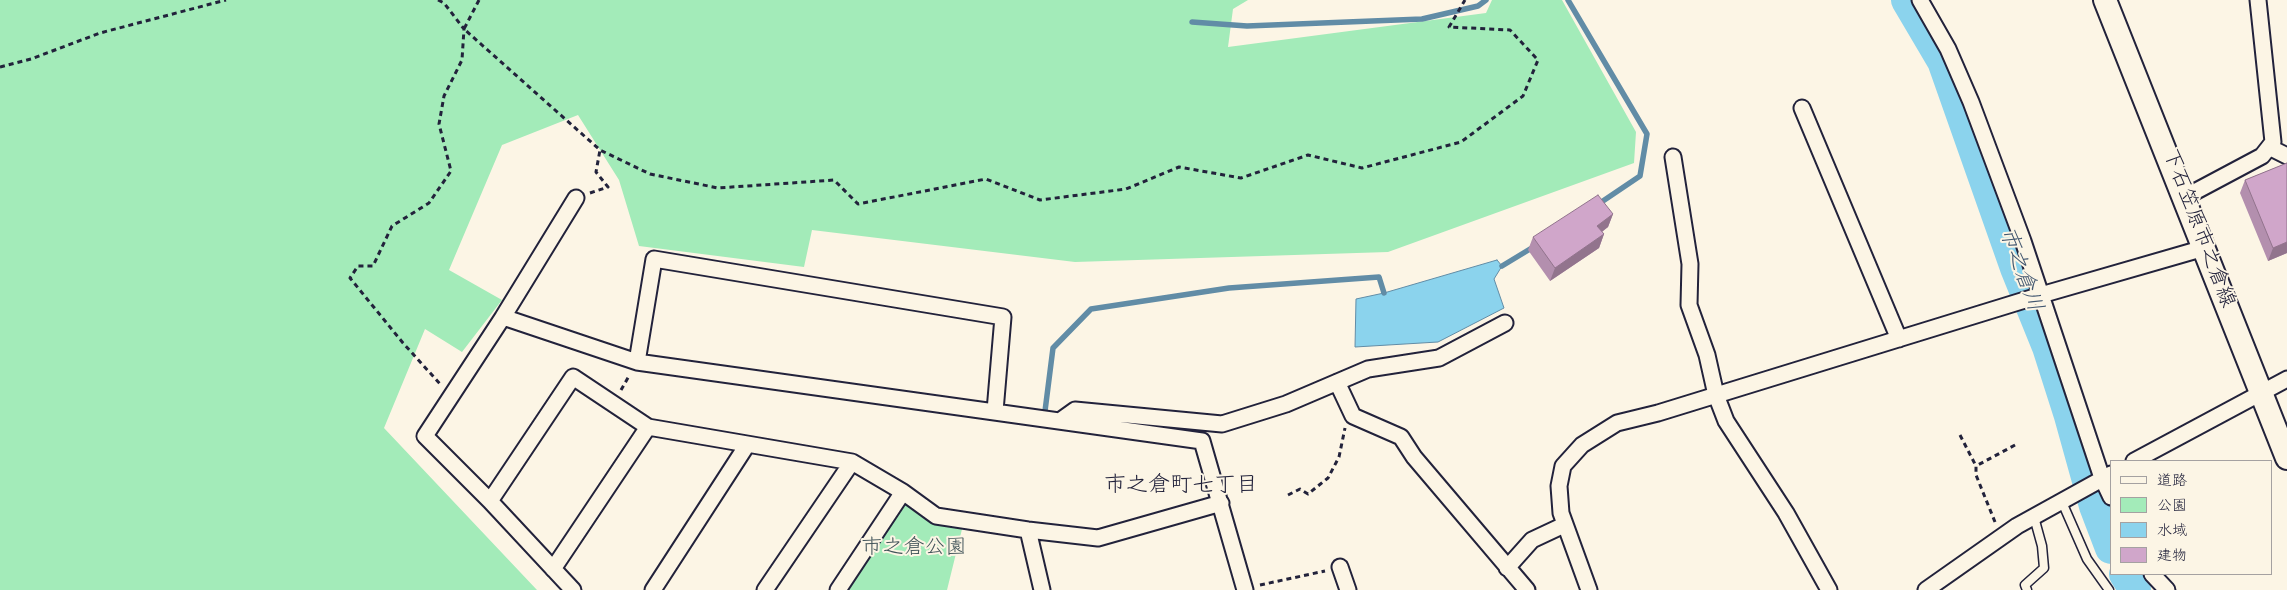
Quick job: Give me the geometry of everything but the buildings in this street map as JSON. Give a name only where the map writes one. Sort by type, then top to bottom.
[{"type":"main road","name":"下石笠原市之倉線","points":[[2105,0],[2185,197],[2287,458]]},
{"type":"street","points":[[1920,0],[1948,49],[1971,102],[2107,476],[2110,492]]},
{"type":"street","points":[[2185,197],[2262,156],[2274,142],[2258,0]]},
{"type":"street","points":[[1802,108],[1899,339]]},
{"type":"street","points":[[2269,147],[2287,156]]},
{"type":"street","points":[[1672,157],[1690,264],[1689,305],[1707,355],[1716,395],[1726,421],[1786,513],[1829,590]]},
{"type":"street","points":[[573,590],[490,501],[424,436],[503,317],[576,198]]},
{"type":"street","points":[[1589,590],[1564,525],[1559,486],[1564,466],[1582,445],[1617,423],[1716,395],[2041,295],[2204,248]]},
{"type":"street","points":[[637,362],[654,259],[1003,317],[995,411]]},
{"type":"street","points":[[503,317],[637,362],[1202,441],[1244,590]]},
{"type":"street","points":[[1061,420],[1075,410],[1222,424],[1286,404],[1368,369],[1440,358],[1505,323]]},
{"type":"street","points":[[490,501],[573,377],[648,427],[852,462],[903,492],[936,516],[1098,538],[1221,503]]},
{"type":"street","points":[[2136,460],[2287,379]]},
{"type":"street","points":[[1337,382],[1353,416],[1402,437],[1414,457],[1527,590]]},
{"type":"street","points":[[553,570],[648,427]]},
{"type":"street","points":[[653,590],[747,445]]},
{"type":"street","points":[[765,590],[852,462]]},
{"type":"street","points":[[1926,590],[2034,516],[2107,476]]},
{"type":"street","points":[[838,590],[903,492]]},
{"type":"street","points":[[1507,568],[1532,540],[1564,525]]},
{"type":"street","points":[[1028,530],[1042,590]]},
{"type":"street","points":[[1340,567],[1348,590]]},
{"type":"street","points":[[2153,575],[2167,590]]},
{"type":"lane","points":[[2065,500],[2087,558],[2109,590]]},
{"type":"lane","points":[[2027,590],[2025,586],[2044,568],[2042,546],[2034,516]]},
{"type":"path","points":[[0,67],[31,59],[54,48],[100,33],[226,0]]},
{"type":"path","points":[[438,0],[444,4],[464,29],[600,150],[650,174],[718,188],[834,180],[858,204],[986,178],[1040,200],[1126,189],[1179,167],[1241,178],[1308,155],[1362,168],[1461,142],[1523,96],[1538,60],[1510,30],[1449,27],[1465,0]]},
{"type":"path","points":[[452,395],[428,372],[350,278],[358,266],[373,266],[392,226],[429,203],[451,171],[439,124],[444,96],[462,60],[464,29],[480,0]]},
{"type":"path","points":[[600,150],[596,172],[608,187]]},
{"type":"path","points":[[613,404],[637,362]]},
{"type":"path","points":[[1288,495],[1300,489],[1308,494],[1328,478],[1339,457],[1346,422],[1353,416]]},
{"type":"path","points":[[1960,436],[1976,466],[1976,475],[2001,537]]},
{"type":"path","points":[[1976,466],[2017,444]]},
{"type":"path","points":[[1244,590],[1340,567]]},
{"type":"green space","points":[[0,0],[1248,0],[1233,9],[1228,47],[1486,13],[1492,0],[1562,0],[1636,132],[1634,163],[1388,252],[1075,262],[812,230],[804,267],[639,246],[619,180],[578,115],[502,145],[449,270],[502,300],[462,352],[425,329],[384,428],[537,590],[0,590]]},
{"type":"green space","name":"市之倉公園","points":[[903,492],[936,516],[964,521],[947,590],[838,590]]},
{"type":"water","points":[[1497,260],[1502,266],[1494,279],[1504,308],[1438,342],[1355,347],[1356,299],[1384,293]]},
{"type":"waterway","points":[[1192,22],[1247,26],[1422,19],[1478,6],[1486,0]]},
{"type":"waterway","points":[[1568,0],[1647,134],[1640,176],[1597,205]]},
{"type":"waterway","name":"市之倉川","points":[[1907,0],[1943,61],[2016,268],[2048,347],[2070,416],[2095,506],[2110,545]]},
{"type":"waterway","points":[[1502,266],[1535,246]]},
{"type":"waterway","points":[[1045,411],[1053,348],[1091,309],[1229,288],[1379,277],[1384,293]]},
{"type":"waterway","name":"市之倉川","points":[[2126,575],[2135,590]]},
{"type":"district","name":"市之倉町七丁目","points":[[1181,487]]}]
